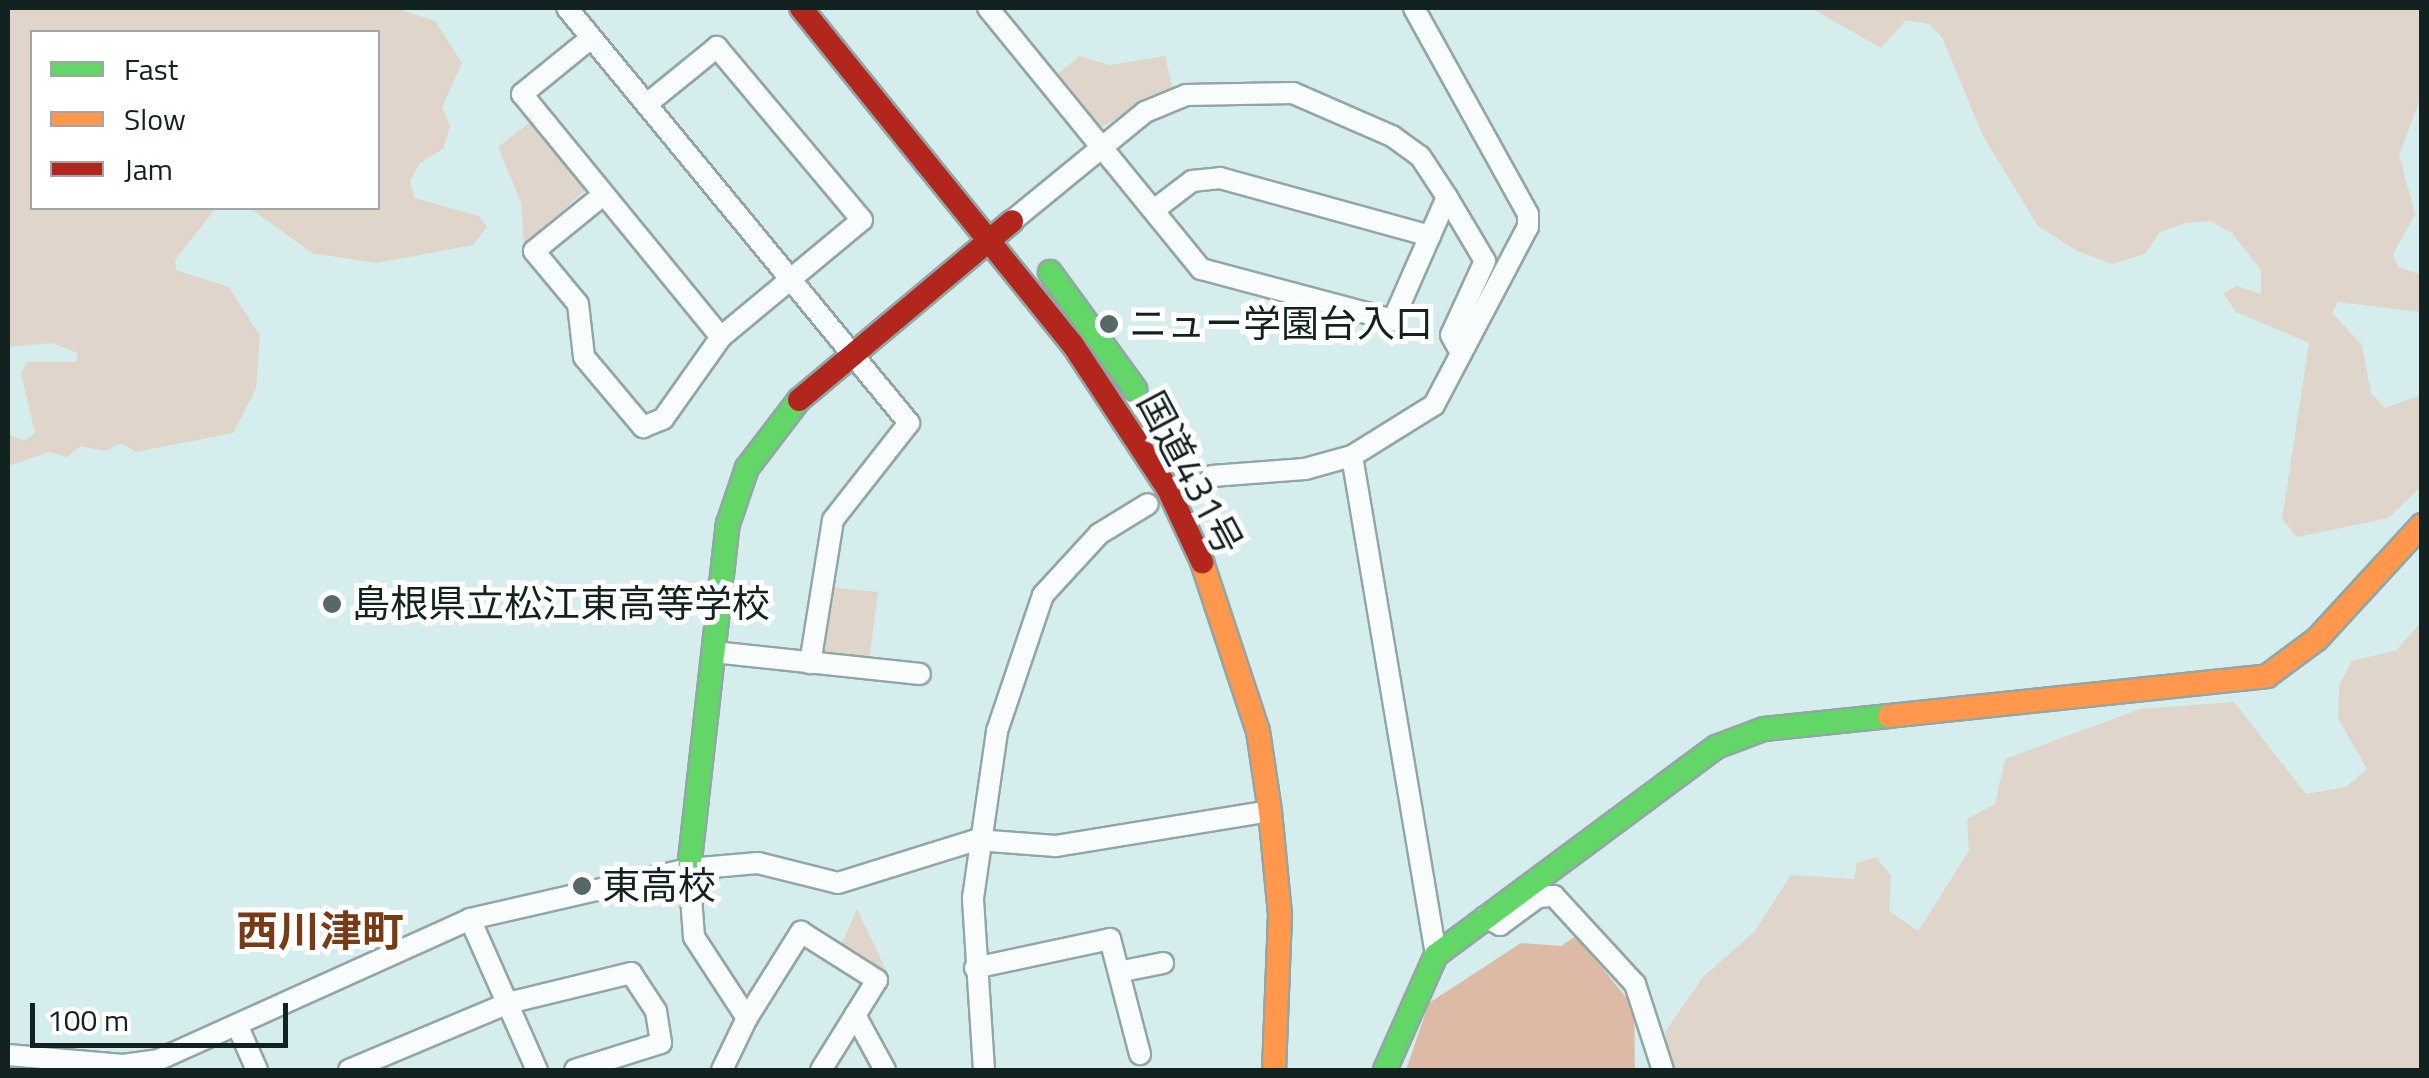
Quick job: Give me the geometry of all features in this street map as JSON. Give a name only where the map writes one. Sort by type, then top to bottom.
[{"type":"main road","name":"国道431号","points":[[801,8],[993,238],[1168,489],[1238,660],[1270,811],[1280,915],[1274,1070]]},
{"type":"main road","points":[[832,8],[896,84]]},
{"type":"main road","name":"国道431号","points":[[1018,229],[1142,398],[1187,480],[1260,658],[1291,809],[1303,1001],[1299,1070]]},
{"type":"main road","points":[[690,869],[728,524],[747,468],[788,408],[993,238],[1018,229]]},
{"type":"main road","points":[[1386,1070],[1436,955],[1698,758],[1764,729],[2267,676],[2318,638],[2422,526]]},
{"type":"street","points":[[566,8],[793,280],[909,428],[852,488],[833,520],[810,662]]},
{"type":"street","points":[[988,8],[1200,269],[1393,320],[1447,197]]},
{"type":"street","points":[[1212,476],[1304,469],[1352,456],[1434,405],[1530,220],[1414,8]]},
{"type":"street","points":[[591,38],[522,94],[721,337]]},
{"type":"street","points":[[603,196],[534,251],[578,304],[584,357],[632,422],[649,428],[663,419],[721,337],[862,220],[717,47],[648,103]]},
{"type":"street","points":[[1018,229],[1101,147],[1145,112],[1186,95],[1294,93],[1392,136],[1420,156],[1447,197],[1485,261],[1450,335],[1462,353]]},
{"type":"street","points":[[1154,210],[1192,181],[1220,178],[1430,236]]},
{"type":"street","points":[[1352,456],[1436,955]]},
{"type":"street","points":[[984,1070],[975,968],[976,840],[996,731],[1043,594],[1099,534],[1148,504]]},
{"type":"street","points":[[714,652],[920,674]]},
{"type":"street","points":[[8,1055],[123,1066],[238,1027],[470,920],[690,869],[758,862],[838,882],[976,840],[1056,846],[1270,811]]},
{"type":"street","points":[[690,869],[694,937],[747,1018]]},
{"type":"street","points":[[1485,916],[1500,924],[1538,897],[1554,896],[1635,984],[1663,1070]]},
{"type":"street","points":[[470,920],[537,1070]]},
{"type":"street","points":[[722,1070],[747,1018],[801,932],[877,980],[822,1070]]},
{"type":"street","points":[[975,968],[1110,938],[1123,971],[1140,1054]]},
{"type":"street","points":[[1123,971],[1163,962]]},
{"type":"street","points":[[349,1070],[508,1003],[625,971],[635,976],[656,1012],[662,1044],[576,1070]]},
{"type":"street","points":[[856,1015],[885,1070]]},
{"type":"street","points":[[238,1027],[257,1070]]},
{"type":"shaded area","points":[[8,8],[395,8],[435,21],[462,63],[442,107],[450,126],[443,149],[420,163],[410,180],[414,198],[479,216],[487,227],[473,245],[376,263],[312,253],[253,210],[380,210],[380,30],[30,30],[30,210],[214,210],[175,260],[176,270],[229,287],[260,336],[256,389],[233,433],[136,452],[121,443],[105,451],[81,446],[67,457],[49,452],[8,466],[8,434],[24,441],[35,433],[21,373],[27,362],[76,362],[78,353],[52,343],[8,347]]},
{"type":"shaded area","points":[[1811,8],[2421,8],[2421,97],[2399,155],[2415,214],[2393,254],[2398,267],[2421,275],[2421,312],[2338,302],[2332,313],[2362,345],[2371,393],[2385,408],[2421,395],[2420,488],[2388,518],[2297,537],[2282,519],[2309,343],[2236,312],[2223,293],[2237,286],[2261,294],[2261,270],[2232,233],[2210,221],[2185,223],[2160,232],[2145,254],[2113,264],[2077,251],[2038,226],[1982,134],[1942,37],[1929,24],[1906,20],[1881,48]]},
{"type":"shaded area","points":[[1079,56],[1110,65],[1165,56],[1173,89],[1101,127],[1055,77]]},
{"type":"shaded area","points":[[533,120],[587,188],[524,247],[521,202],[498,147]]},
{"type":"shaded area","points":[[825,587],[878,592],[869,661],[817,650]]},
{"type":"shaded area","points":[[2421,622],[2421,1070],[1672,1070],[1665,1032],[1703,977],[1754,932],[1791,875],[1854,879],[1857,863],[1876,857],[1891,876],[1889,911],[1918,931],[1969,851],[1967,819],[1995,804],[2005,759],[2140,709],[2234,702],[2306,794],[2346,787],[2367,769],[2338,718],[2339,685],[2352,661],[2397,650]]},
{"type":"shaded area","points":[[857,909],[887,972],[885,974],[841,945]]},
{"type":"shaded area","points":[[1576,936],[1634,1007],[1635,1070],[1406,1070],[1429,1003],[1521,943],[1561,946]]},
{"type":"tunnel","points":[[1164,497],[1212,476]]},
{"type":"traffic: fast","points":[[1050,272],[1135,389]]},
{"type":"traffic: fast","points":[[689,869],[728,524],[747,468],[799,400]]},
{"type":"traffic: fast","points":[[1385,1070],[1436,955],[1716,747],[1764,729],[1889,716]]},
{"type":"traffic: slow","points":[[1889,716],[2267,676],[2317,639],[2422,525]]},
{"type":"traffic: slow","points":[[1202,562],[1258,731],[1270,811],[1280,915],[1274,1070]]},
{"type":"traffic: jam","points":[[801,8],[1073,345],[1168,489],[1202,562]]},
{"type":"traffic: jam","points":[[799,400],[1012,221]]},
{"type":"place","name":"ニュー学園台入口","points":[[1109,324]]},
{"type":"place","name":"島根県立松江東高等学校","points":[[332,604]]},
{"type":"place","name":"東高校","points":[[582,886]]},
{"type":"district","name":"西川津町","points":[[320,930]]}]
